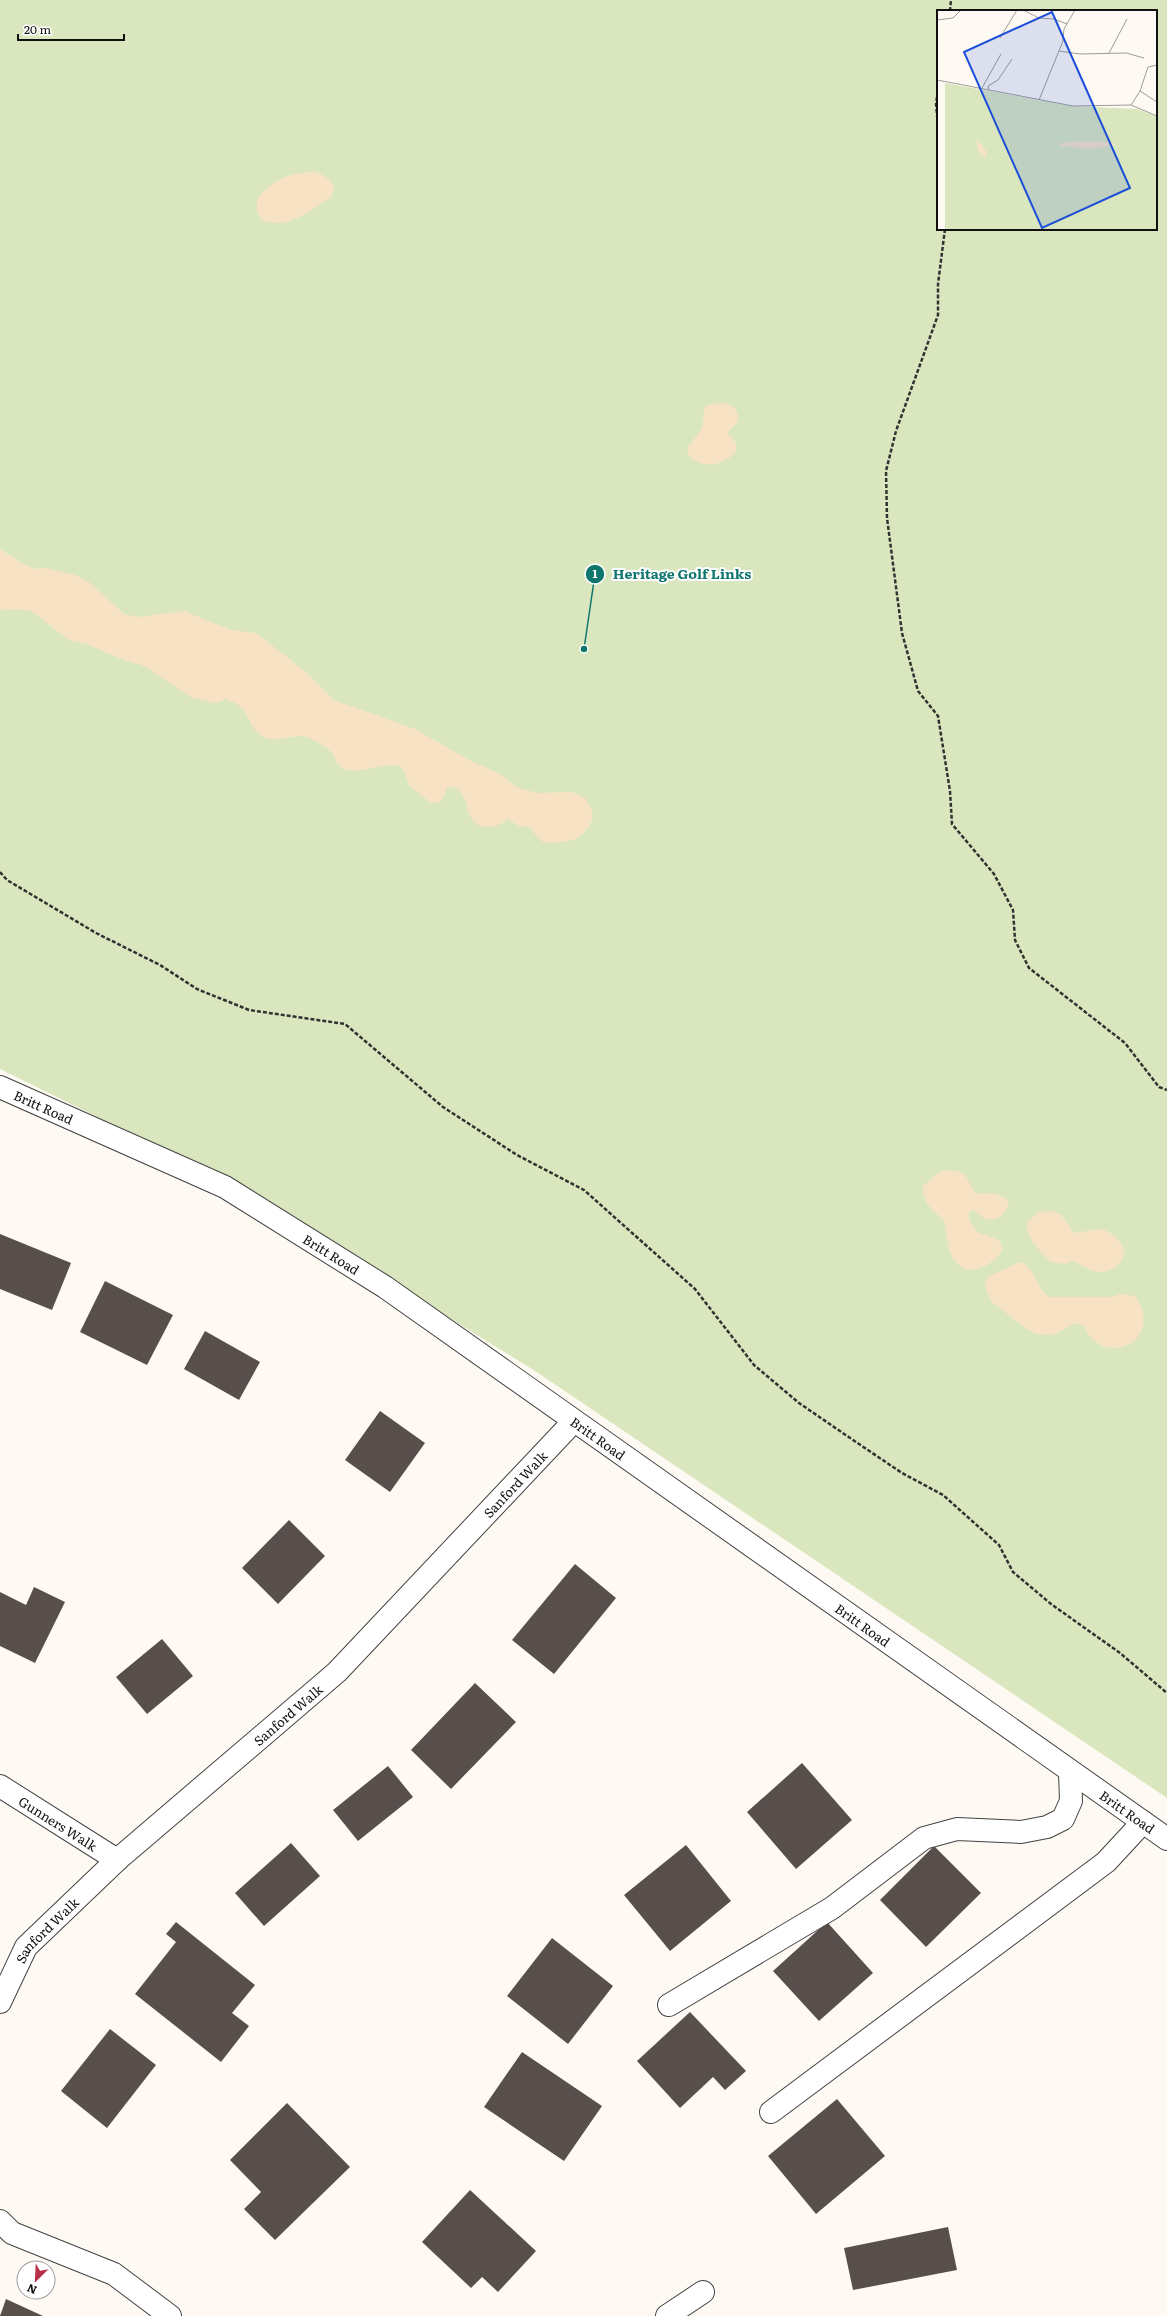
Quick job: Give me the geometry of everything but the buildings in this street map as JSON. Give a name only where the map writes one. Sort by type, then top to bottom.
[{"type":"street","name":"Britt Road","points":[[0,1087],[226,1187],[385,1287],[1070,1772],[1167,1839]]},
{"type":"street","name":"Sanford Walk","points":[[0,2002],[26,1947],[117,1860],[337,1672],[574,1421]]},
{"type":"street","points":[[669,2004],[832,1908],[924,1838],[957,1829],[1021,1832],[1047,1827],[1063,1819],[1071,1801],[1070,1772]]},
{"type":"street","name":"Gunners Walk","points":[[0,1786],[117,1860]]},
{"type":"street","points":[[771,2112],[1106,1862],[1143,1822]]},
{"type":"street","points":[[0,2221],[12,2233],[114,2274],[170,2316]]},
{"type":"street","points":[[667,2316],[703,2292]]},
{"type":"path","points":[[950,10],[951,0]]},
{"type":"path","points":[[937,98],[937,114]]},
{"type":"path","points":[[945,230],[938,284],[938,315],[896,431],[886,471],[887,518],[902,633],[918,691],[938,716],[950,791],[952,824],[997,880],[1013,910],[1015,940],[1028,968],[1125,1043],[1159,1087],[1167,1090]]},
{"type":"path","points":[[0,872],[7,880],[96,933],[160,965],[197,989],[249,1010],[345,1024],[444,1107],[517,1155],[584,1190],[695,1289],[754,1365],[817,1415],[902,1473],[942,1495],[999,1545],[1013,1572],[1051,1604],[1120,1653],[1167,1694]]},
{"type":"green space","points":[[0,0],[1167,0],[1167,1798],[535,1371],[237,1186],[0,1069]]},
{"type":"sand","points":[[306,172],[315,172],[327,178],[333,185],[333,193],[330,198],[298,218],[289,221],[271,223],[262,220],[257,212],[257,200],[268,187],[282,178]]},
{"type":"sand","points":[[723,403],[733,407],[738,416],[736,424],[730,429],[728,434],[736,443],[736,452],[720,463],[701,463],[689,456],[687,449],[702,428],[705,407],[710,404]]},
{"type":"sand","points":[[0,549],[23,564],[36,569],[46,568],[75,575],[89,582],[124,614],[138,617],[184,611],[231,630],[256,633],[306,672],[334,700],[415,729],[467,759],[500,774],[516,787],[537,793],[572,792],[585,798],[591,807],[593,818],[584,832],[573,840],[543,842],[534,833],[532,828],[519,826],[508,819],[499,825],[489,827],[480,826],[472,819],[464,797],[457,788],[448,787],[440,802],[431,803],[409,785],[403,768],[396,765],[351,771],[341,768],[330,751],[312,739],[296,736],[273,739],[262,736],[252,726],[244,711],[234,703],[225,699],[216,703],[192,698],[144,666],[119,658],[87,644],[69,640],[31,611],[19,609],[3,610],[0,608]]},
{"type":"sand","points":[[947,1170],[960,1172],[963,1174],[976,1194],[994,1194],[1009,1201],[1007,1209],[999,1218],[991,1220],[973,1210],[969,1212],[969,1219],[976,1230],[997,1239],[1001,1243],[1002,1251],[990,1263],[977,1269],[966,1270],[954,1260],[949,1248],[944,1220],[932,1209],[924,1197],[923,1186],[938,1173]]},
{"type":"sand","points":[[1053,1211],[1061,1215],[1074,1233],[1102,1230],[1112,1234],[1124,1248],[1121,1262],[1112,1270],[1100,1272],[1093,1271],[1072,1261],[1066,1264],[1051,1262],[1032,1239],[1027,1229],[1027,1223],[1038,1212]]},
{"type":"sand","points":[[1020,1262],[1030,1269],[1041,1289],[1050,1297],[1110,1297],[1121,1294],[1135,1296],[1143,1312],[1143,1326],[1138,1337],[1129,1344],[1117,1348],[1104,1346],[1093,1339],[1084,1326],[1076,1323],[1052,1335],[1038,1334],[1028,1330],[992,1302],[986,1290],[985,1282],[989,1276]]},
{"type":"place","name":"Heritage Golf Links","points":[[584,649]]}]
